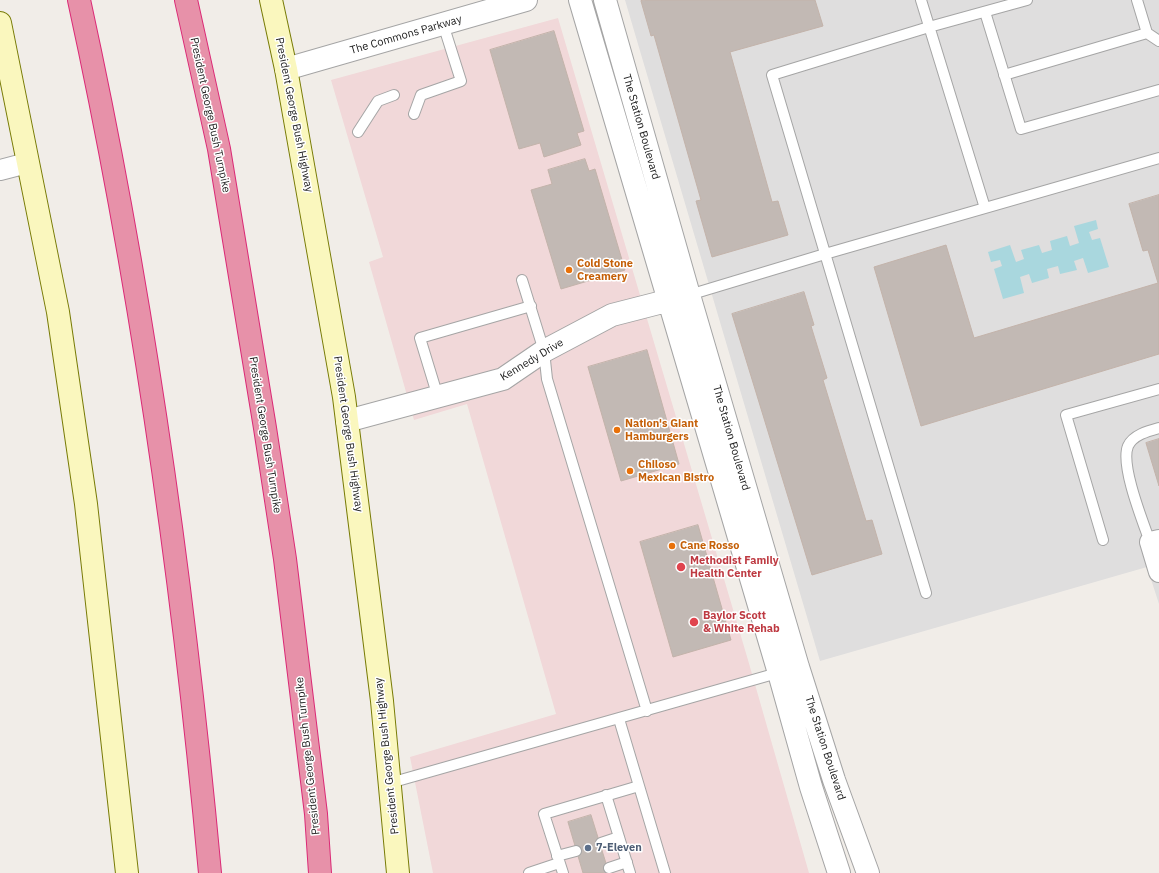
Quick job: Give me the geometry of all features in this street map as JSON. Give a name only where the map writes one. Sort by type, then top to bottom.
[{"type":"highway","points":[[79,0],[98,86],[125,228],[161,447],[189,665],[210,873]]},
{"type":"highway","name":"President George Bush Turnpike","points":[[186,0],[219,149],[266,436],[286,567],[316,814],[320,873]]},
{"type":"main road","name":"President George Bush Highway","points":[[271,0],[286,69],[342,382],[382,701],[398,873]]},
{"type":"main road","points":[[0,24],[58,312],[86,504],[127,873]]},
{"type":"street","name":"The Commons Parkway","points":[[286,69],[526,0]]},
{"type":"street","name":"The Station Boulevard","points":[[580,0],[678,297],[789,670],[834,780],[868,873]]},
{"type":"street","name":"The Station Boulevard","points":[[606,0],[678,297]]},
{"type":"street","points":[[0,170],[27,163]]},
{"type":"street","name":"Kennedy Drive","points":[[347,421],[503,379],[544,351],[612,315],[678,297]]},
{"type":"street","points":[[1154,541],[1159,572]]},
{"type":"street","name":"The Station Boulevard","points":[[789,670],[811,787],[839,873]]},
{"type":"lane","points":[[921,0],[985,208]]},
{"type":"lane","points":[[926,593],[772,75],[929,27],[1027,0]]},
{"type":"lane","points":[[1137,0],[1147,33],[1159,41]]},
{"type":"lane","points":[[984,12],[1022,129],[1159,90]]},
{"type":"lane","points":[[414,114],[421,95],[461,81],[443,24]]},
{"type":"lane","points":[[1004,75],[1147,33]]},
{"type":"lane","points":[[358,132],[378,101],[394,95]]},
{"type":"lane","points":[[678,297],[1159,158]]},
{"type":"lane","points":[[522,280],[544,351],[547,379],[647,711]]},
{"type":"lane","points":[[438,397],[420,338],[530,306]]},
{"type":"lane","points":[[1103,540],[1066,415],[1159,389]]},
{"type":"lane","points":[[1154,541],[1127,470],[1126,456],[1128,446],[1135,438],[1146,432],[1159,428]]},
{"type":"lane","points":[[390,783],[789,670]]},
{"type":"lane","points":[[619,719],[665,873]]},
{"type":"lane","points":[[560,864],[544,814],[639,786]]},
{"type":"lane","points":[[606,795],[630,873]]},
{"type":"lane","points":[[601,843],[619,837]]},
{"type":"lane","points":[[529,873],[560,864],[576,851]]},
{"type":"lane","points":[[609,868],[627,862]]},
{"type":"shaded area","points":[[625,0],[1159,0],[1159,604],[1147,567],[820,661]]},
{"type":"shaded area","points":[[558,18],[748,660],[809,873],[433,873],[410,757],[556,714],[467,404],[414,420],[369,262],[383,257],[331,80]]},
{"type":"water","points":[[1096,220],[1098,229],[1089,232],[1092,240],[1100,238],[1109,267],[1088,273],[1083,258],[1074,261],[1077,270],[1060,274],[1058,266],[1047,269],[1049,278],[1032,283],[1029,274],[1020,277],[1024,293],[1003,299],[994,269],[1002,266],[1000,260],[991,262],[988,252],[1010,245],[1016,262],[1024,259],[1021,250],[1039,245],[1042,253],[1052,250],[1050,241],[1067,236],[1070,246],[1079,243],[1074,226]]},
{"type":"building","points":[[815,0],[823,26],[730,52],[772,202],[778,201],[788,235],[712,257],[696,201],[701,200],[654,35],[651,36],[641,1]]},
{"type":"building","points":[[554,31],[584,131],[577,133],[581,145],[544,157],[540,143],[519,149],[490,50]]},
{"type":"building","points":[[585,159],[589,171],[595,169],[625,270],[561,289],[531,190],[552,184],[548,170]]},
{"type":"building","points":[[1159,195],[1159,354],[921,426],[874,267],[946,245],[974,338],[1158,283],[1148,250],[1143,251],[1129,204]]},
{"type":"building","points":[[804,292],[814,325],[811,326],[827,378],[823,380],[866,521],[872,520],[882,554],[812,575],[732,314]]},
{"type":"building","points":[[647,350],[679,464],[621,481],[588,367]]},
{"type":"building","points":[[1159,439],[1159,486],[1146,443]]},
{"type":"building","points":[[698,525],[731,640],[673,657],[640,542]]},
{"type":"building","name":"7-Eleven","points":[[591,815],[609,873],[583,873],[568,822]]},
{"type":"place","name":"Cold Stone Creamery","points":[[569,270]]},
{"type":"place","name":"Nation's Giant Hamburgers","points":[[617,430]]},
{"type":"place","name":"Chiloso Mexican Bistro","points":[[630,471]]},
{"type":"place","name":"Cane Rosso","points":[[672,546]]},
{"type":"place","name":"Methodist Family Health Center","points":[[681,567]]},
{"type":"place","name":"Baylor Scott & White Rehab","points":[[694,622]]},
{"type":"place","name":"7-Eleven","points":[[588,848]]}]
